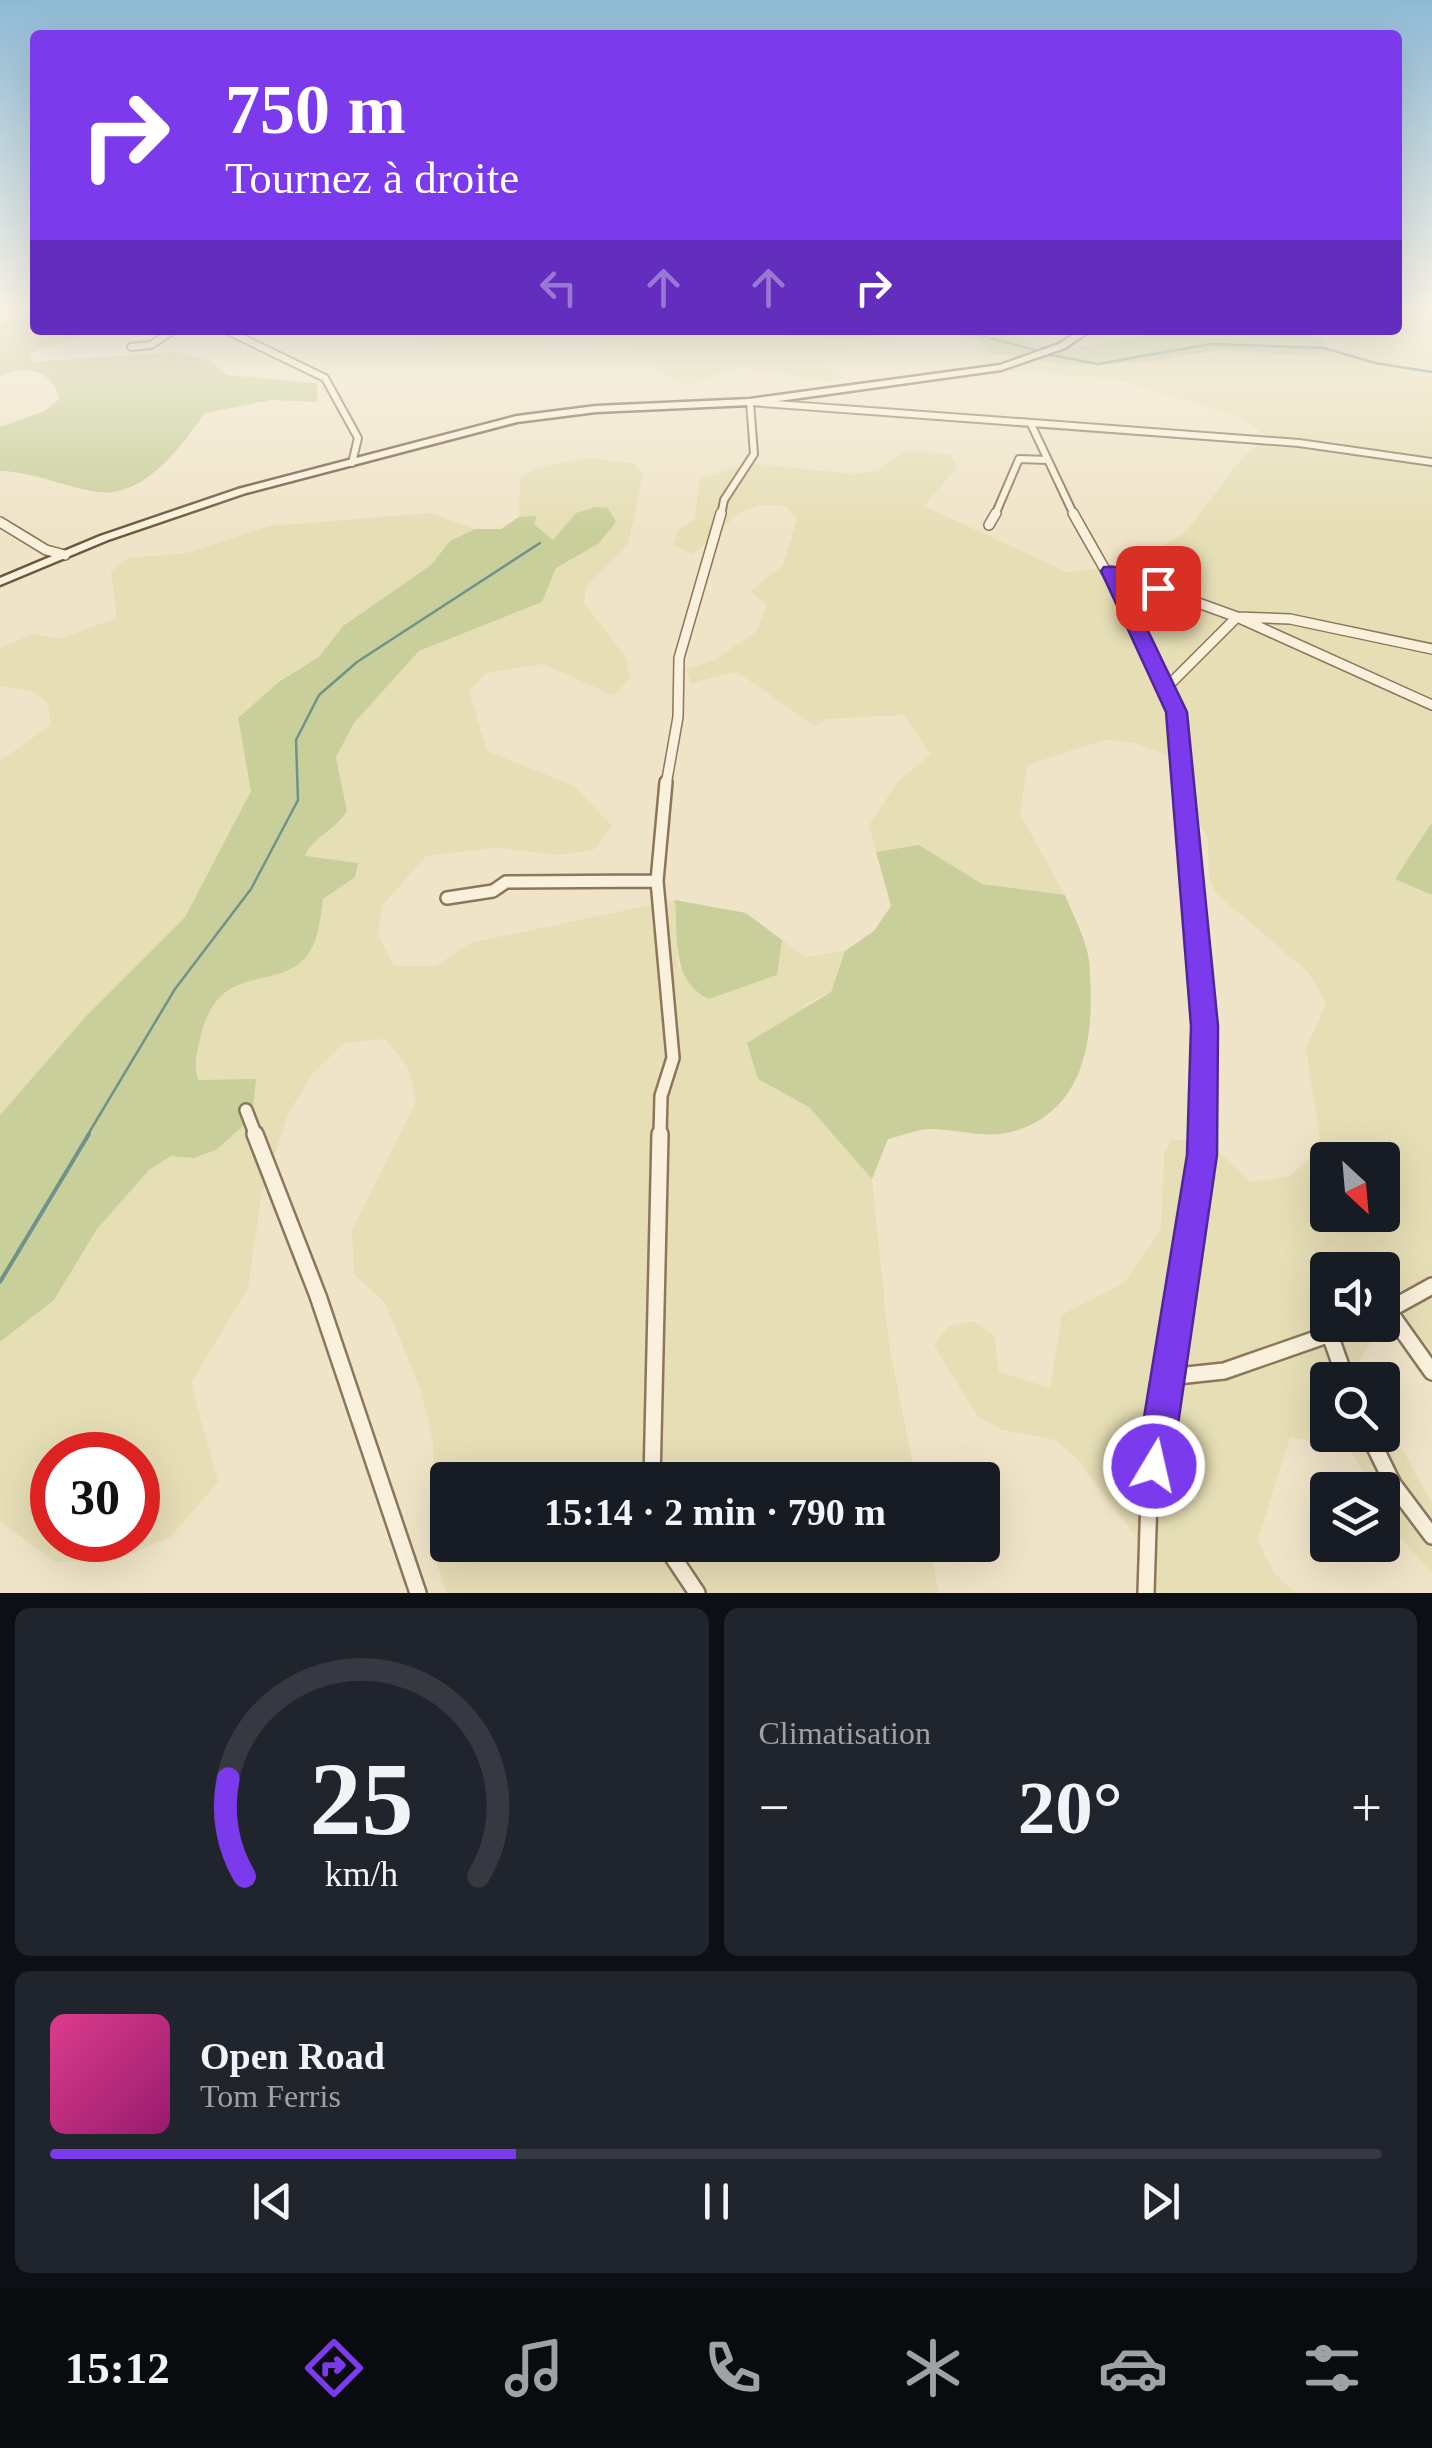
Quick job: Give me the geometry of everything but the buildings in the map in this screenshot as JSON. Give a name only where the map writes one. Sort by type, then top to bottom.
[{"type":"street","points":[[327,381],[358,438],[352,463]]},
{"type":"street","points":[[0,582],[65,554],[242,491],[550,412],[750,402],[898,381]]},
{"type":"street","points":[[750,402],[1298,443],[1432,462]]},
{"type":"street","points":[[652,1462],[661,1096],[673,1058],[657,881],[661,810],[678,717],[679,658],[710,563],[724,500],[754,454],[750,402]]},
{"type":"street","points":[[1031,424],[1078,521],[1110,571],[1166,688],[1176,712],[1184,762],[1206,1084],[1202,1155],[1149,1496],[1146,1593]]},
{"type":"street","points":[[989,525],[1008,493],[1016,462],[1048,460]]},
{"type":"street","points":[[0,522],[46,550],[65,554]]},
{"type":"street","points":[[1110,571],[1237,618],[1432,705]]},
{"type":"street","points":[[1166,688],[1237,618],[1290,619],[1432,649]]},
{"type":"street","points":[[447,898],[493,891],[506,882],[657,881]]},
{"type":"street","points":[[246,1110],[306,1260],[418,1593]]},
{"type":"street","points":[[1400,1304],[1432,1286]]},
{"type":"street","points":[[1400,1331],[1432,1372]]},
{"type":"street","points":[[1168,1378],[1224,1371],[1310,1342]]},
{"type":"street","points":[[1377,1452],[1393,1484],[1432,1536]]},
{"type":"street","points":[[677,1562],[697,1593]]},
{"type":"shaded area","points":[[1120,381],[1432,381],[1432,1370],[1413,1339],[1400,1339],[1400,1252],[1310,1252],[1310,1342],[1371,1342],[1359,1362],[1310,1362],[1310,1441],[1290,1437],[1258,1540],[1273,1572],[1296,1593],[1137,1593],[1140,1542],[1077,1459],[1055,1440],[1002,1430],[977,1416],[934,1345],[949,1326],[974,1321],[995,1336],[999,1372],[1050,1388],[1062,1315],[1125,1282],[1161,1229],[1164,1155],[1171,1139],[1211,1144],[1251,1182],[1290,1176],[1310,1158],[1310,1232],[1400,1232],[1400,1142],[1318,1142],[1306,1049],[1326,1003],[1308,972],[1216,893],[1209,879],[1208,837],[1185,802],[1188,779],[1170,757],[1136,743],[1104,740],[1027,765],[1020,814],[1065,895],[982,884],[919,846],[876,852],[869,825],[899,780],[931,755],[904,715],[827,719],[815,726],[737,672],[691,683],[686,669],[715,660],[757,631],[767,605],[751,591],[783,565],[797,519],[786,506],[759,505],[740,512],[693,554],[673,545],[679,530],[695,519],[700,479],[749,463],[853,474],[878,471],[904,451],[927,451],[950,455],[957,467],[924,506],[1067,572],[1109,567],[1150,553],[1186,532],[1243,457],[1268,437],[1241,417]]},
{"type":"shaded area","points":[[586,458],[633,463],[643,475],[628,545],[587,586],[584,603],[627,659],[630,678],[614,696],[544,664],[486,673],[469,691],[487,751],[574,786],[612,826],[595,849],[560,855],[495,848],[426,856],[382,906],[378,934],[394,966],[436,966],[470,943],[675,900],[678,967],[776,976],[782,940],[805,957],[845,951],[831,992],[805,1004],[758,1079],[809,1107],[872,1179],[889,1345],[912,1462],[434,1462],[421,1391],[385,1303],[354,1274],[352,1230],[416,1102],[408,1067],[385,1039],[344,1043],[313,1073],[289,1112],[261,1196],[248,1288],[191,1383],[218,1482],[170,1537],[160,1541],[160,1432],[30,1432],[30,1543],[0,1521],[0,1342],[54,1300],[97,1229],[149,1170],[171,1156],[193,1157],[198,1080],[193,1065],[206,1013],[221,996],[240,984],[303,961],[314,945],[323,899],[355,877],[357,863],[305,857],[311,843],[340,823],[347,811],[336,756],[354,723],[419,651],[542,602],[556,568],[598,544],[608,509],[576,513],[553,541],[534,524],[537,517],[519,517],[520,477],[540,467]]},
{"type":"shaded area","points":[[431,513],[475,529],[450,541],[431,565],[343,626],[319,657],[280,681],[238,718],[251,791],[185,917],[88,1014],[0,1115],[0,761],[51,725],[48,704],[33,691],[0,686],[0,648],[33,634],[59,639],[117,618],[111,572],[128,558],[187,553],[269,526]]},
{"type":"shaded area","points":[[1400,1445],[1432,1504],[1432,1573],[1400,1537],[1400,1472],[1362,1472],[1352,1452],[1400,1452]]},
{"type":"shaded area","points":[[933,1562],[939,1593],[446,1593],[437,1563]]},
{"type":"green space","points":[[298,381],[317,383],[317,402],[271,400],[205,413],[185,440],[146,478],[115,492],[98,492],[0,471],[0,427],[44,411],[59,399],[51,382]]},
{"type":"green space","points":[[608,508],[616,522],[598,544],[556,568],[542,602],[419,651],[354,723],[336,757],[347,811],[305,856],[358,863],[355,877],[323,899],[316,937],[306,957],[279,974],[234,987],[209,1012],[201,1035],[196,1063],[198,1080],[256,1079],[252,1118],[216,1150],[193,1158],[171,1156],[149,1170],[97,1229],[54,1300],[0,1342],[0,1115],[88,1014],[185,917],[251,791],[238,718],[280,681],[319,657],[343,626],[431,565],[450,541],[475,529],[501,529],[519,517],[537,516],[534,524],[553,540],[576,513]]},
{"type":"green space","points":[[1432,825],[1432,895],[1395,879]]},
{"type":"green space","points":[[919,845],[982,884],[1065,895],[1089,960],[1088,1037],[1074,1083],[1042,1119],[1007,1133],[928,1129],[888,1139],[872,1179],[809,1107],[758,1079],[747,1043],[831,992],[845,951],[874,931],[891,906],[876,852]]},
{"type":"green space","points":[[675,900],[746,913],[782,940],[777,975],[709,999],[697,991],[682,970]]},
{"type":"waterway","points":[[87,1136],[175,989],[251,889],[298,800],[296,740],[319,695],[357,662],[540,543]]},
{"type":"waterway","points":[[0,1282],[89,1134]]},
{"type":"route","points":[[1154,1466],[1202,1155],[1204,1026],[1184,762],[1176,712],[1144,636],[1110,571],[1158,588]]}]
